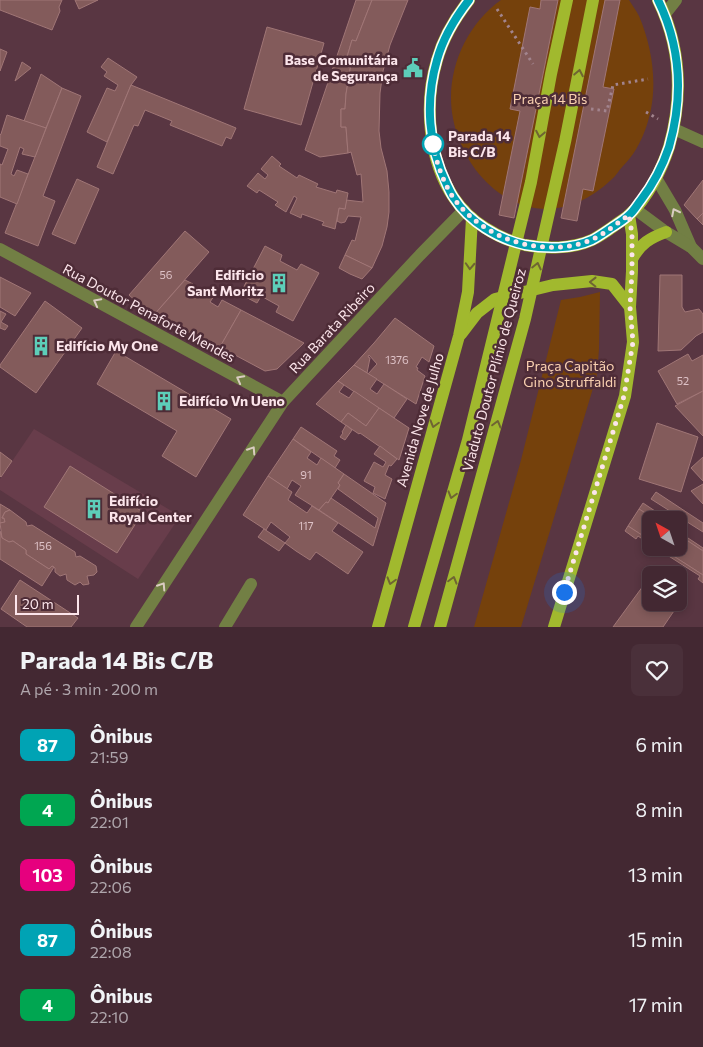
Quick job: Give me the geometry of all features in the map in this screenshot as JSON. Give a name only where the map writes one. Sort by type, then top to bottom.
[{"type":"main road","points":[[469,0],[457,16],[437,59],[430,105],[430,128],[434,151],[441,173],[454,198],[468,214],[490,231],[503,238],[517,243],[547,248],[576,245],[591,241],[632,212],[652,185],[665,158],[674,129],[678,95],[678,70],[674,44],[665,14],[658,0]]},
{"type":"main road","name":"Viaduto Doutor Plínio de Queiroz","points":[[414,627],[470,431],[531,182],[567,0]]},
{"type":"main road","name":"Viaduto Doutor Plínio de Queiroz","points":[[440,627],[525,319],[565,142],[593,0]]},
{"type":"main road","points":[[554,627],[624,396],[633,342],[630,307],[632,212]]},
{"type":"main road","name":"Avenida Nove de Julho","points":[[378,627],[459,336],[468,292],[468,214]]},
{"type":"main road","points":[[632,259],[644,243],[652,237],[666,232]]},
{"type":"main road","points":[[459,336],[477,313],[495,299],[553,286],[592,281],[612,284],[630,307]]},
{"type":"street","points":[[665,14],[676,0]]},
{"type":"street","points":[[674,129],[703,142]]},
{"type":"street","points":[[656,178],[675,210],[692,247]]},
{"type":"street","points":[[632,212],[692,247],[703,259]]},
{"type":"street","name":"Rua Barata Ribeiro","points":[[136,627],[283,402],[407,269],[468,214]]},
{"type":"street","name":"Rua Doutor Penaforte Mendes","points":[[0,249],[283,402]]},
{"type":"street","points":[[226,627],[251,584]]},
{"type":"path","points":[[497,9],[533,64]]},
{"type":"path","points":[[590,109],[606,111],[613,85],[648,79]]},
{"type":"shaded area","points":[[34,429],[180,516],[138,579],[0,490],[0,479]]},
{"type":"green space","name":"Praça 14 Bis","points":[[501,0],[629,0],[638,14],[647,38],[652,61],[653,97],[648,121],[639,144],[614,177],[595,193],[561,208],[544,209],[526,206],[510,200],[494,189],[479,174],[467,157],[455,128],[451,98],[454,70],[459,56],[464,43],[480,19]]},
{"type":"green space","name":"Praça Capitão Gino Struffaldi","points":[[600,292],[597,375],[521,627],[474,627],[521,460],[561,300]]},
{"type":"building","points":[[0,0],[62,0],[59,7],[60,11],[52,30],[0,10]]},
{"type":"building","points":[[75,0],[98,0],[79,9]]},
{"type":"building","points":[[356,0],[372,0],[356,41],[352,40],[347,57],[352,58],[345,109],[341,109],[341,127],[346,127],[348,153],[320,157],[305,150]]},
{"type":"building","points":[[372,0],[408,0],[390,45],[383,71],[380,93],[379,131],[387,171],[389,212],[382,246],[372,268],[345,255],[352,240],[355,241],[361,217],[348,216],[345,222],[337,221],[339,208],[345,209],[346,200],[363,202],[361,174],[357,175],[351,152],[348,153],[346,127],[341,127],[341,109],[345,109],[352,58],[347,57],[352,40],[356,41]]},
{"type":"building","points":[[541,0],[558,0],[514,218],[499,215],[520,111],[510,109],[530,7],[540,9]]},
{"type":"building","points":[[605,0],[620,0],[603,87],[614,89],[593,191],[583,189],[577,221],[561,218]]},
{"type":"building","points":[[267,27],[324,43],[301,125],[244,109]]},
{"type":"building","points":[[0,49],[7,52],[0,71]]},
{"type":"building","points":[[108,58],[137,77],[131,85],[107,142],[87,132],[107,88],[115,91],[118,85],[104,76],[107,72],[101,67]]},
{"type":"building","points":[[22,62],[31,68],[15,81]]},
{"type":"building","points":[[41,74],[62,88],[46,128],[24,121]]},
{"type":"building","points":[[131,85],[236,128],[231,139],[226,137],[222,146],[170,125],[172,121],[145,110],[138,126],[134,125],[113,174],[97,167]]},
{"type":"building","points":[[62,88],[81,96],[43,196],[55,201],[38,246],[5,233]]},
{"type":"building","points":[[7,115],[46,128],[35,157],[22,154],[24,149],[20,147],[11,174],[14,176],[17,170],[28,174],[17,204],[0,197],[0,164],[2,165],[8,149],[0,146],[0,135]]},
{"type":"building","points":[[272,156],[281,164],[279,166],[297,178],[299,175],[318,184],[316,187],[336,193],[337,190],[348,193],[345,209],[339,208],[335,229],[322,225],[324,222],[302,214],[301,218],[290,213],[297,198],[294,196],[286,212],[275,205],[278,202],[259,190],[257,193],[247,186],[258,173],[265,179],[268,175],[261,169]]},
{"type":"building","points":[[77,179],[99,189],[75,244],[52,234]]},
{"type":"building","points":[[703,180],[703,213],[697,219],[684,205]]},
{"type":"building","points":[[703,213],[703,225],[697,219]]},
{"type":"building","points":[[185,231],[209,252],[153,316],[129,295]]},
{"type":"building","name":"Edificio Sant Moritz","points":[[265,246],[282,255],[280,261],[297,270],[301,264],[319,273],[293,321],[276,312],[279,306],[261,296],[257,303],[240,294]]},
{"type":"building","points":[[345,255],[372,268],[362,279],[350,274],[339,268]]},
{"type":"building","points":[[660,275],[682,275],[682,307],[685,312],[699,309],[703,314],[703,332],[681,350],[658,351]]},
{"type":"building","points":[[0,277],[31,293],[15,316],[0,307]]},
{"type":"building","points":[[185,280],[193,284],[190,291],[198,296],[201,289],[214,296],[210,302],[218,307],[222,300],[241,310],[220,347],[153,316]]},
{"type":"building","name":"Edifício My One","points":[[45,301],[82,328],[36,393],[0,367],[0,365]]},
{"type":"building","points":[[241,310],[304,343],[277,369],[265,371],[220,347]]},
{"type":"building","points":[[0,311],[6,314],[1,322],[8,326],[5,330],[0,328]]},
{"type":"building","points":[[395,318],[434,346],[429,362],[422,357],[416,367],[425,376],[416,404],[368,374],[377,364],[369,355],[367,373],[354,365]]},
{"type":"building","name":"Edifício Vn Ueno","points":[[116,351],[231,419],[196,477],[162,456],[177,431],[97,384]]},
{"type":"building","points":[[688,354],[692,361],[703,355],[703,391],[677,404],[658,371]]},
{"type":"building","points":[[354,365],[377,379],[370,389],[377,394],[384,384],[407,399],[394,418],[338,381]]},
{"type":"building","points":[[338,381],[344,385],[339,392],[349,398],[354,391],[379,408],[366,426],[348,413],[341,422],[316,404]]},
{"type":"building","points":[[703,391],[703,436],[675,406]]},
{"type":"building","points":[[379,408],[409,428],[399,460],[341,422],[348,413],[366,426]]},
{"type":"building","points":[[657,423],[698,437],[681,492],[639,479]]},
{"type":"building","points":[[346,425],[352,430],[345,440],[340,437]]},
{"type":"building","points":[[301,427],[337,451],[334,456],[340,460],[335,468],[293,439]]},
{"type":"building","points":[[293,439],[311,452],[307,458],[317,465],[321,458],[344,474],[338,483],[340,485],[328,503],[326,502],[319,510],[295,495],[301,486],[292,480],[287,489],[268,476]]},
{"type":"building","points":[[380,446],[397,459],[391,466],[389,465],[385,475],[392,479],[385,499],[373,493],[375,487],[364,481],[374,462],[383,467],[386,462],[374,454]]},
{"type":"building","points":[[0,452],[12,461],[1,477],[0,476]]},
{"type":"building","points":[[703,457],[703,481],[691,468]]},
{"type":"building","name":"Edifício Royal Center","points":[[70,466],[143,512],[117,553],[44,507]]},
{"type":"building","points":[[344,474],[386,503],[373,546],[319,510],[331,498],[375,528],[378,518],[338,489],[340,485],[338,483]]},
{"type":"building","points":[[268,476],[292,492],[288,500],[307,513],[312,506],[338,523],[332,531],[363,552],[348,574],[316,552],[310,560],[296,551],[285,543],[290,537],[271,522],[266,530],[243,515]]},
{"type":"building","points":[[703,484],[703,504],[691,491]]},
{"type":"building","points":[[656,492],[685,511],[670,511],[651,499]]},
{"type":"building","points":[[643,503],[655,511],[642,511],[639,509]]},
{"type":"building","points":[[0,504],[10,510],[5,512],[2,518],[4,518],[5,522],[0,523]]},
{"type":"building","points":[[639,509],[642,511],[642,535],[628,526]]},
{"type":"building","points":[[10,510],[26,522],[27,526],[32,525],[75,552],[76,557],[80,556],[96,566],[97,572],[94,575],[87,576],[89,584],[83,585],[80,582],[75,585],[67,580],[66,574],[60,576],[52,566],[49,569],[26,554],[26,550],[13,541],[9,542],[2,538],[0,523],[5,522],[4,518],[2,518],[5,512]]},
{"type":"building","points":[[688,513],[703,523],[703,532],[688,522]]},
{"type":"building","points":[[628,526],[642,535],[642,539],[638,536],[636,539],[625,531]]},
{"type":"building","points":[[264,529],[285,543],[279,551],[258,537]]},
{"type":"building","points":[[0,531],[2,538],[9,542],[13,541],[26,550],[26,554],[49,569],[52,566],[54,567],[42,586],[0,559]]},
{"type":"building","points":[[688,538],[703,548],[703,551],[688,541]]},
{"type":"building","points":[[688,541],[703,551],[703,575],[673,556],[688,556]]},
{"type":"building","points":[[669,556],[673,556],[703,575],[703,583],[698,579],[700,576]]},
{"type":"building","points":[[20,580],[78,618],[71,627],[27,627],[1,609]]},
{"type":"building","points":[[642,587],[642,611],[674,611],[663,627],[613,627]]},
{"type":"bus line","name":"87","points":[[469,0],[457,16],[437,59],[430,105],[430,128],[434,151],[441,173],[454,198],[478,223],[503,238],[517,243],[547,248],[576,245],[591,241],[629,215],[652,185],[665,158],[677,112],[678,78],[677,61],[670,28],[658,0]]},
{"type":"place","name":"Base Comunitária de Segurança","points":[[413,68]]},
{"type":"place","name":"Parada 14 Bis C/B","points":[[433,144]]},
{"type":"place","name":"Edificio Sant Moritz","points":[[279,283]]},
{"type":"place","name":"Edifício My One","points":[[41,346]]},
{"type":"place","name":"Edifício Vn Ueno","points":[[164,401]]},
{"type":"place","name":"Edifício Royal Center","points":[[94,509]]},
{"type":"route","points":[[433,144],[432,140],[441,173],[454,198],[478,223],[503,238],[517,243],[547,248],[576,245],[591,241],[600,236],[629,215],[632,234],[630,307],[633,342],[624,396],[564,592]]}]
